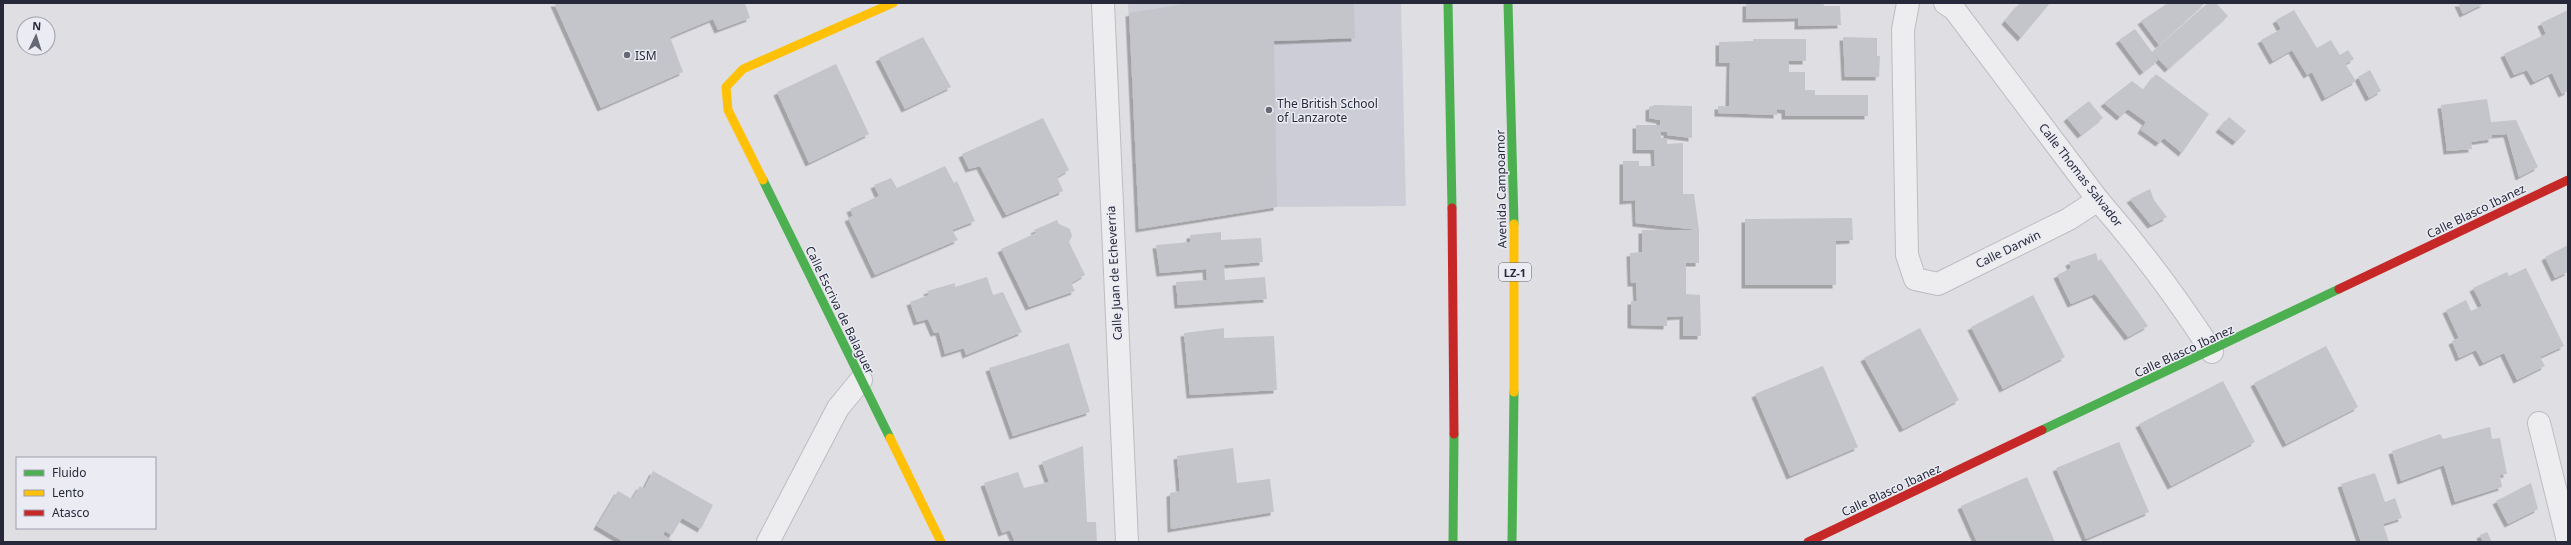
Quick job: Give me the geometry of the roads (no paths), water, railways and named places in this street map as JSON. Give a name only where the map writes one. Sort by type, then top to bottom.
[{"type":"main road","name":"Calle Escriva de Balaguer","points":[[894,3],[743,69],[726,87],[728,110],[941,542]]},
{"type":"main road","points":[[1448,3],[1455,387],[1452,542]]},
{"type":"main road","name":"Avenida Campoamor","points":[[1508,3],[1515,275],[1512,542]]},
{"type":"main road","name":"Calle Blasco Ibanez","points":[[1808,542],[2212,352],[2568,180]]},
{"type":"street","name":"Calle Juan de Echeverria","points":[[1103,3],[1127,542]]},
{"type":"street","name":"Calle Darwin","points":[[1908,3],[1903,30],[1907,255],[1915,279],[1938,284],[2070,219],[2098,200]]},
{"type":"street","name":"Calle Thomas Salvador","points":[[1945,3],[1954,9],[2098,200],[2194,324],[2212,352]]},
{"type":"street","points":[[768,542],[838,408],[861,380]]},
{"type":"street","points":[[2539,422],[2568,541]]},
{"type":"place","name":"ISM","points":[[627,55]]},
{"type":"place","name":"The British School of Lanzarote","points":[[1269,110]]}]
